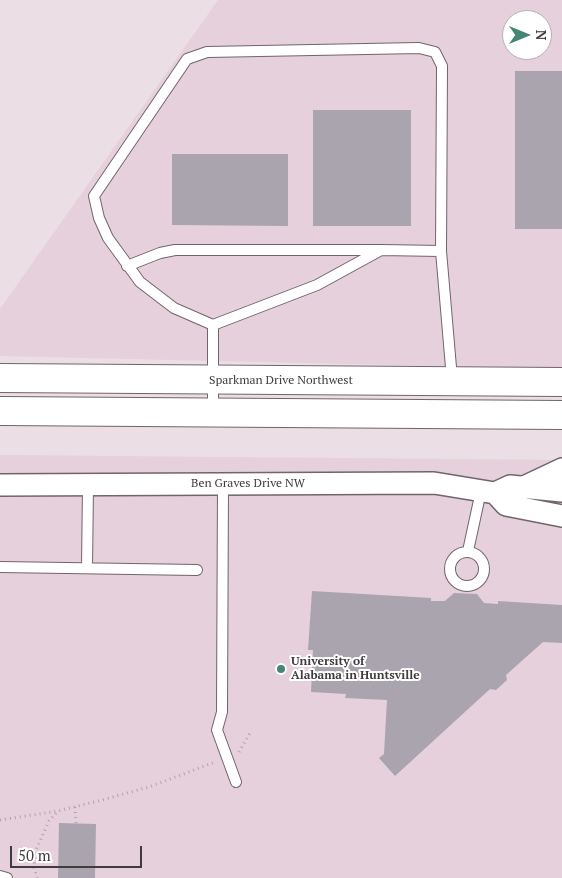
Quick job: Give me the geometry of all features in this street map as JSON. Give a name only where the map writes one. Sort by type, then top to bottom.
[{"type":"main road","name":"Sparkman Drive Northwest","points":[[0,378],[562,382]]},
{"type":"main road","points":[[0,411],[562,415]]},
{"type":"street","points":[[524,487],[562,469]]},
{"type":"street","name":"Ben Graves Drive NW","points":[[0,485],[434,484],[488,492],[510,486],[562,491]]},
{"type":"street","name":"Ben Graves Drive NW","points":[[488,492],[506,505],[561,515]]},
{"type":"lane","points":[[381,250],[317,285],[212,325],[174,308],[140,282],[108,238],[99,218],[94,196],[187,59],[207,52],[419,48],[435,52],[442,66],[441,251],[452,381]]},
{"type":"lane","points":[[127,266],[160,253],[175,250],[441,251]]},
{"type":"lane","points":[[212,325],[214,380],[212,413]]},
{"type":"lane","points":[[223,484],[222,712],[217,730],[236,782]]},
{"type":"lane","points":[[87,568],[88,485]]},
{"type":"lane","points":[[468,551],[488,492]]},
{"type":"lane","points":[[0,567],[197,570]]},
{"type":"lane","points":[[0,876],[6,878]]},
{"type":"path","points":[[234,754],[241,751],[250,733]]},
{"type":"path","points":[[0,820],[75,807],[148,787],[215,762]]},
{"type":"path","points":[[75,807],[76,824]]},
{"type":"path","points":[[37,878],[34,867],[35,852],[49,821],[58,811]]},
{"type":"shaded area","points":[[218,0],[562,0],[562,369],[0,356],[0,309]]},
{"type":"shaded area","name":"University of Alabama in Huntsville","points":[[0,455],[562,460],[562,878],[0,878]]},
{"type":"building","points":[[515,71],[562,71],[562,229],[515,229]]},
{"type":"building","points":[[313,110],[411,110],[411,226],[313,226]]},
{"type":"building","points":[[172,154],[288,154],[288,226],[172,225]]},
{"type":"building","points":[[312,591],[431,598],[431,601],[445,601],[454,593],[477,594],[484,603],[498,604],[498,601],[562,605],[562,643],[543,642],[506,675],[507,680],[496,690],[490,689],[395,776],[379,758],[384,754],[387,700],[345,698],[346,694],[311,692],[313,650],[308,650]]},
{"type":"building","points":[[59,823],[96,824],[95,878],[58,878]]},
{"type":"place","name":"University of Alabama in Huntsville","points":[[281,669]]}]
